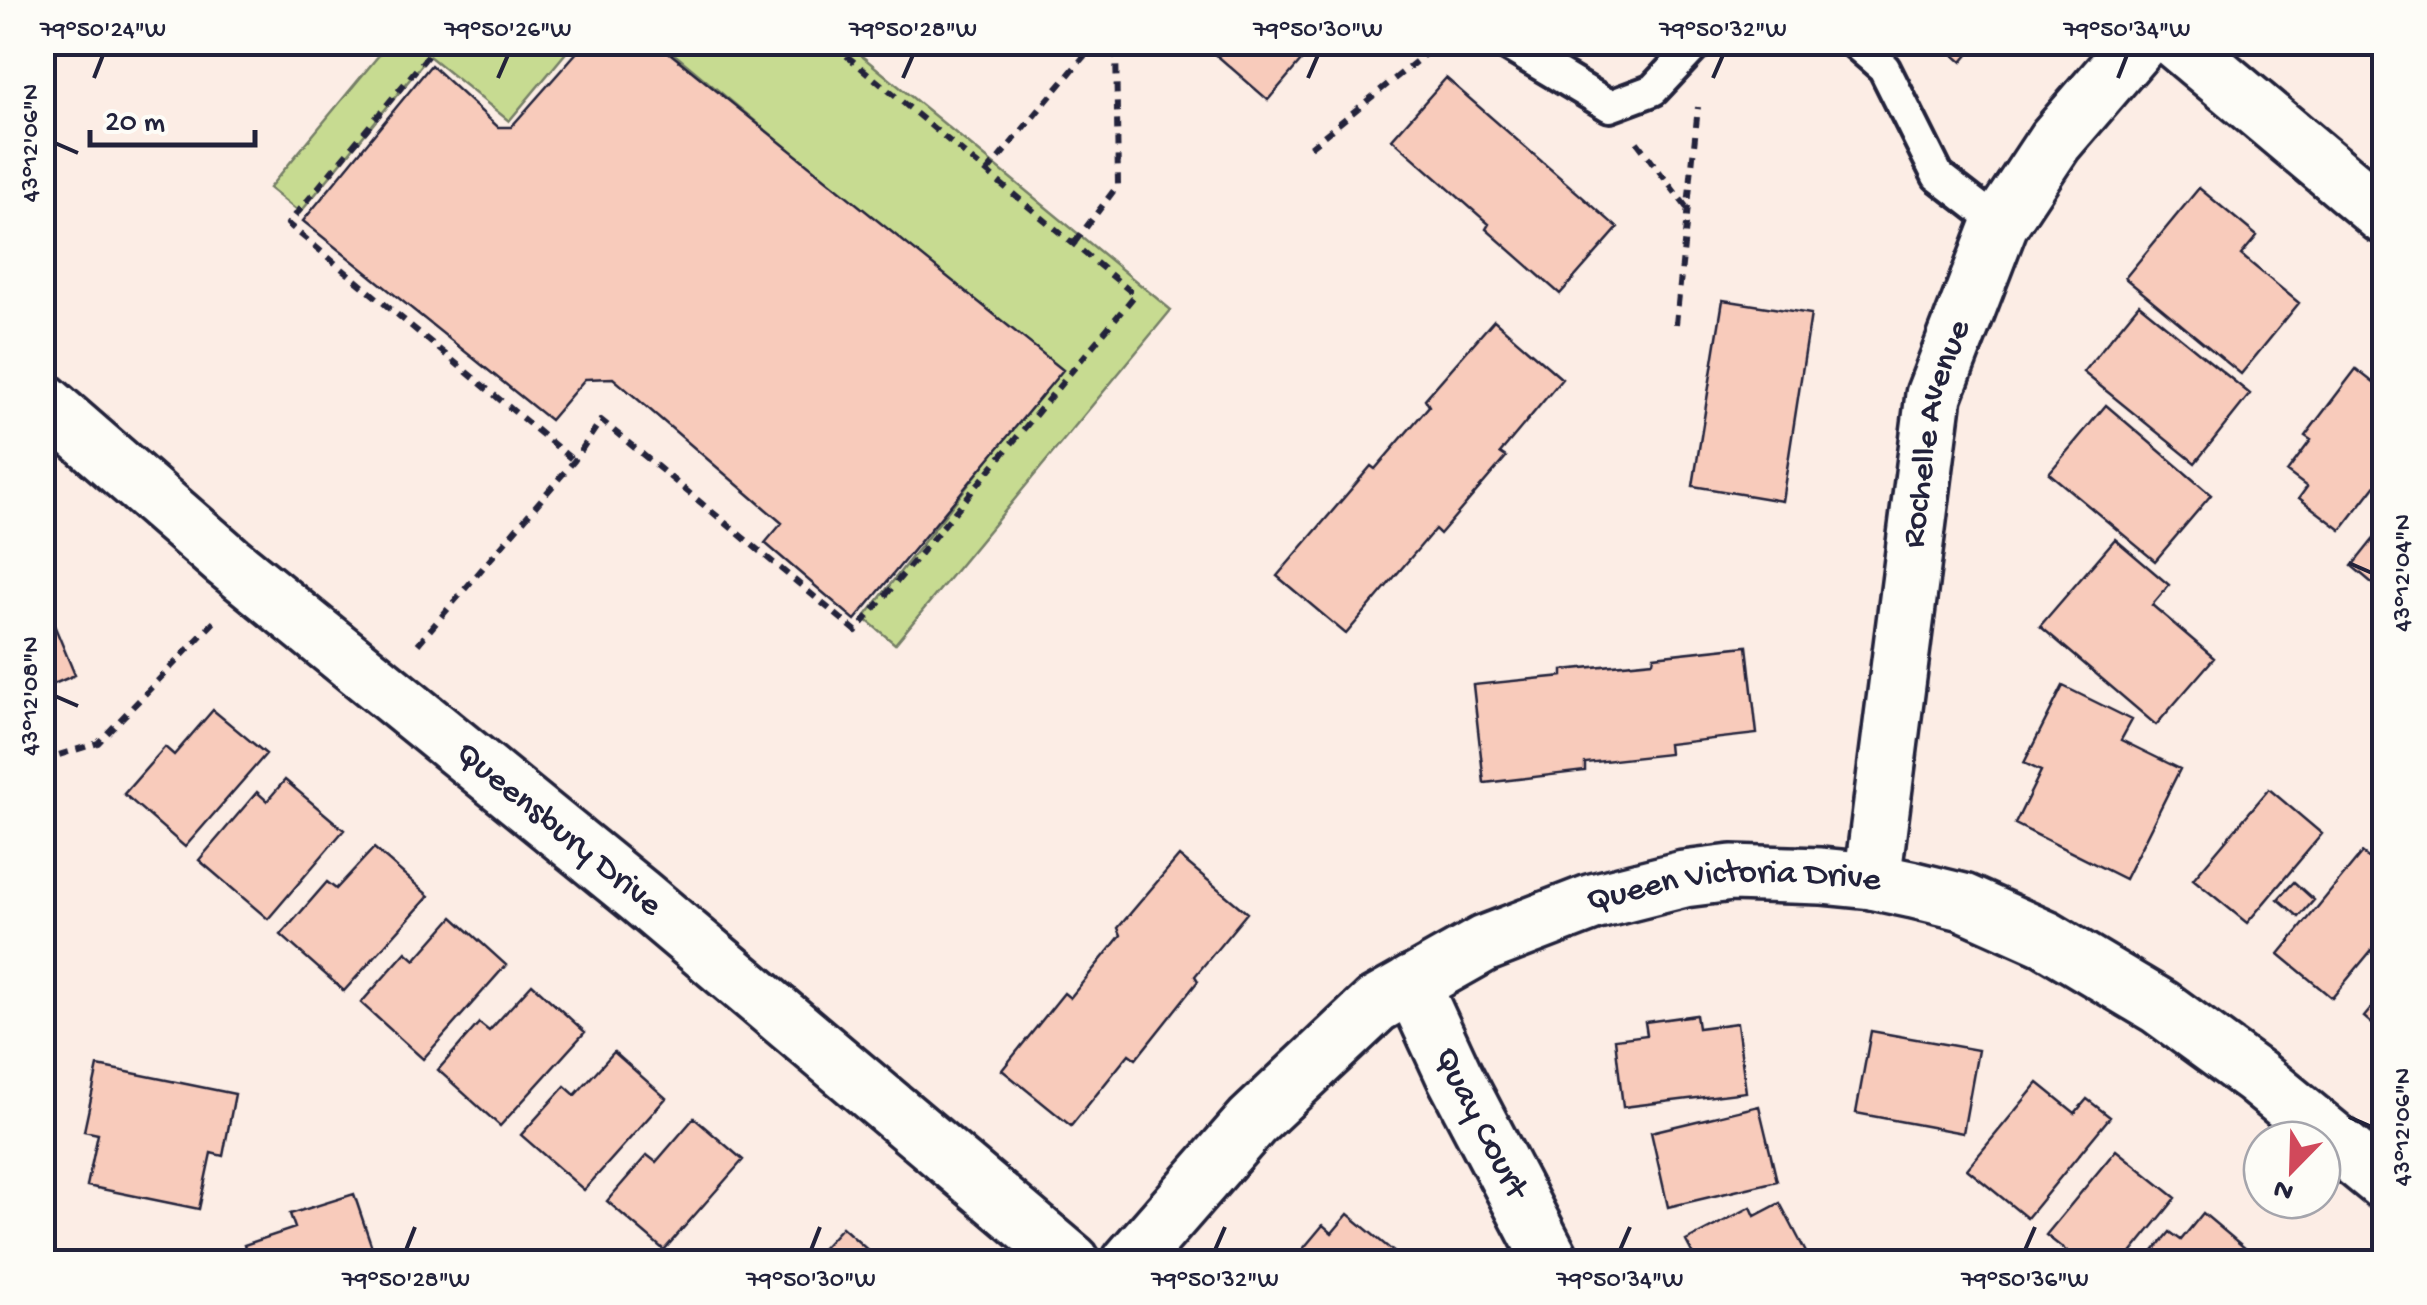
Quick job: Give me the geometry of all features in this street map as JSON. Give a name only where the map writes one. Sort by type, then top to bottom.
[{"type":"street","name":"Rochelle Avenue","points":[[1872,881],[1934,395],[2000,224],[2055,141],[2140,42]]},
{"type":"street","points":[[2176,42],[2384,216]]},
{"type":"street","name":"Queensbury Drive","points":[[42,400],[252,582],[639,896],[1072,1262]]},
{"type":"street","name":"Queen Victoria Drive","points":[[1130,1262],[1252,1122],[1376,1005],[1484,944],[1592,902],[1684,879],[1732,873],[1872,881],[1962,902],[2046,938],[2160,1007],[2256,1076],[2384,1182]]},
{"type":"street","name":"Quay Court","points":[[1412,984],[1454,1075],[1552,1262]]},
{"type":"lane","points":[[1504,42],[1610,106],[1653,90],[1698,42]]},
{"type":"lane","points":[[1854,42],[1884,68],[1938,176],[2000,224]]},
{"type":"path","points":[[439,42],[288,224],[574,461]]},
{"type":"path","points":[[381,686],[574,461],[601,420],[856,631],[1135,295],[830,42]]},
{"type":"path","points":[[987,172],[1096,42]]},
{"type":"path","points":[[1074,242],[1118,186],[1116,42]]},
{"type":"path","points":[[1310,147],[1440,42]]},
{"type":"path","points":[[1676,324],[1699,98]]},
{"type":"path","points":[[1610,106],[1688,209]]},
{"type":"path","points":[[42,760],[98,744],[252,582]]},
{"type":"green space","points":[[389,43],[574,43],[509,121],[429,56],[300,213],[269,188]]},
{"type":"green space","points":[[661,43],[846,43],[1171,310],[895,644],[864,618],[1057,372]]},
{"type":"building","points":[[586,42],[656,42],[1063,370],[855,620],[765,543],[782,523],[613,378],[585,379],[550,420],[303,221],[431,65],[498,127],[511,127]]},
{"type":"building","points":[[1317,42],[1268,100],[1205,45]]},
{"type":"building","points":[[1939,42],[1979,42],[1962,62]]},
{"type":"building","points":[[1446,78],[1618,228],[1560,294],[1486,229],[1489,224],[1392,139]]},
{"type":"building","points":[[2199,188],[2257,236],[2241,255],[2299,303],[2241,374],[2125,278]]},
{"type":"building","points":[[1723,300],[1811,314],[1782,501],[1693,486]]},
{"type":"building","points":[[2139,304],[2250,394],[2195,463],[2083,372]]},
{"type":"building","points":[[1494,320],[1562,379],[1500,453],[1506,457],[1440,534],[1435,529],[1346,634],[1277,576],[1371,466],[1375,469],[1429,406],[1425,399]]},
{"type":"building","points":[[2356,369],[2384,391],[2384,474],[2341,530],[2299,498],[2307,487],[2287,472],[2311,440],[2305,436]]},
{"type":"building","points":[[2106,405],[2211,495],[2155,561],[2049,473]]},
{"type":"building","points":[[2384,526],[2384,593],[2352,566]]},
{"type":"building","points":[[2115,539],[2169,585],[2152,605],[2214,658],[2156,725],[2040,626]]},
{"type":"building","points":[[42,596],[75,675],[42,689]]},
{"type":"building","points":[[1747,646],[1757,734],[1668,744],[1669,754],[1585,763],[1585,771],[1484,783],[1473,685],[1563,676],[1563,670]]},
{"type":"building","points":[[2063,686],[2132,720],[2121,740],[2180,769],[2125,879],[2015,824],[2041,771],[2024,763]]},
{"type":"building","points":[[213,710],[266,754],[185,847],[124,794],[165,747],[174,755]]},
{"type":"building","points":[[285,780],[344,830],[268,919],[199,860],[257,792],[267,801]]},
{"type":"building","points":[[2269,789],[2322,834],[2247,923],[2193,879]]},
{"type":"building","points":[[374,848],[429,896],[344,991],[281,935],[327,882],[336,889]]},
{"type":"building","points":[[2362,853],[2384,871],[2384,935],[2332,998],[2279,954]]},
{"type":"building","points":[[1179,856],[1247,913],[1195,976],[1198,981],[1136,1059],[1129,1054],[1071,1126],[1002,1070],[1064,993],[1070,998],[1121,935],[1118,928]]},
{"type":"building","points":[[2294,882],[2314,900],[2299,917],[2278,899]]},
{"type":"building","points":[[453,917],[506,965],[423,1059],[361,1003],[406,952],[415,960]]},
{"type":"building","points":[[532,984],[585,1032],[500,1126],[438,1070],[479,1023],[489,1031]]},
{"type":"building","points":[[2384,993],[2384,1034],[2364,1017]]},
{"type":"building","points":[[1696,1015],[1698,1028],[1737,1023],[1746,1092],[1623,1107],[1615,1039],[1647,1035],[1645,1022]]},
{"type":"building","points":[[1871,1031],[1978,1050],[1963,1133],[1856,1113]]},
{"type":"building","points":[[614,1052],[666,1098],[584,1190],[521,1135],[565,1086],[575,1095]]},
{"type":"building","points":[[98,1066],[235,1094],[223,1156],[211,1153],[199,1209],[87,1186],[98,1134],[84,1131]]},
{"type":"building","points":[[2038,1083],[2075,1113],[2087,1099],[2110,1117],[2027,1218],[1967,1169]]},
{"type":"building","points":[[1759,1106],[1777,1181],[1668,1207],[1651,1132]]},
{"type":"building","points":[[694,1118],[743,1160],[664,1250],[607,1201],[647,1155],[656,1162]]},
{"type":"building","points":[[2116,1150],[2176,1198],[2124,1262],[2080,1262],[2046,1235]]},
{"type":"building","points":[[354,1194],[377,1262],[250,1262],[244,1245],[295,1228],[290,1214]]},
{"type":"building","points":[[1780,1203],[1811,1262],[1697,1262],[1686,1241],[1751,1207],[1755,1216]]},
{"type":"building","points":[[2203,1213],[2258,1259],[2145,1262],[2170,1232],[2181,1240]]},
{"type":"building","points":[[1348,1214],[1401,1258],[1397,1262],[1292,1262],[1323,1225],[1332,1233]]},
{"type":"building","points":[[842,1227],[881,1262],[810,1262]]}]
